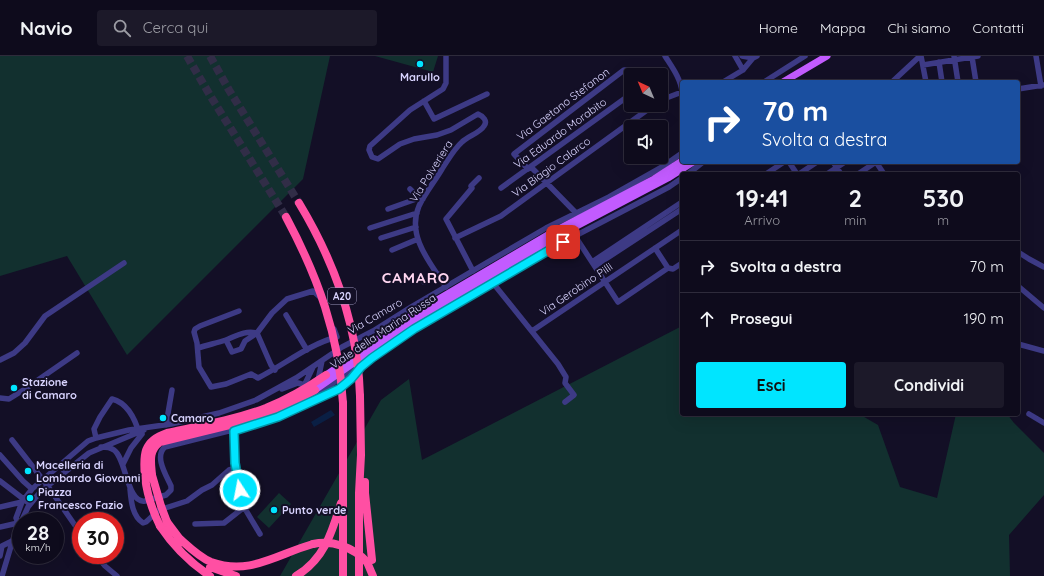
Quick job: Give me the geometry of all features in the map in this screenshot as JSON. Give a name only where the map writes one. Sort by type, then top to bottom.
[{"type":"highway","name":"A20","points":[[299,203],[321,244],[342,295],[358,362],[362,493],[359,576]]},
{"type":"highway","name":"A20","points":[[286,217],[316,279],[329,317],[341,370],[343,403],[343,576]]},
{"type":"highway","points":[[210,576],[182,555],[174,546],[164,524],[151,504],[146,489],[151,453],[154,447],[160,442],[254,419],[290,404],[313,390],[322,376]]},
{"type":"highway","points":[[148,476],[144,461],[145,452],[150,443],[156,437],[167,433],[246,415],[313,390]]},
{"type":"highway","points":[[362,493],[369,561],[373,576]]},
{"type":"highway","points":[[296,576],[311,566],[324,550],[343,494]]},
{"type":"highway","points":[[164,524],[196,557],[217,570],[236,576]]},
{"type":"highway","points":[[179,538],[210,562],[233,568],[255,567],[296,549],[326,542],[340,545],[369,561]]},
{"type":"main road","points":[[786,80],[827,56]]},
{"type":"main road","name":"Viale della Marina Russa","points":[[322,376],[415,313],[551,233],[654,179],[680,162]]},
{"type":"main road","name":"Viale della Marina Russa","points":[[313,390],[411,323],[554,238],[668,178],[689,164]]},
{"type":"street","name":"Via Polveriera","points":[[446,56],[446,83],[443,89],[410,110],[370,146],[369,153],[375,159],[380,158],[395,147],[410,140],[427,138],[451,130],[478,114],[483,117],[486,122],[483,128],[466,138],[458,146],[421,199],[417,213],[416,227],[421,249],[446,287]]},
{"type":"street","points":[[665,56],[680,80]]},
{"type":"street","points":[[735,56],[744,70]]},
{"type":"street","points":[[742,56],[755,57]]},
{"type":"street","points":[[767,80],[805,56]]},
{"type":"street","points":[[894,80],[920,56],[926,80]]},
{"type":"street","points":[[923,65],[954,58],[975,56],[976,80]]},
{"type":"street","points":[[1020,89],[1042,85],[1036,56]]},
{"type":"street","points":[[726,80],[744,70],[755,57]]},
{"type":"street","points":[[954,58],[958,80]]},
{"type":"street","points":[[939,62],[942,80]]},
{"type":"street","name":"Via Gaetano Stefanon","points":[[529,168],[514,154],[624,70]]},
{"type":"street","points":[[668,95],[680,92]]},
{"type":"street","points":[[424,101],[434,119],[487,94]]},
{"type":"street","name":"Via Eduardo Morabito","points":[[501,188],[624,99]]},
{"type":"street","name":"Via Biagio Calarco","points":[[455,238],[501,216],[644,112]]},
{"type":"street","name":"Via Camaro","points":[[139,432],[152,427],[219,413],[272,393],[311,369],[342,347],[373,331],[546,228],[609,197],[662,167],[680,154]]},
{"type":"street","points":[[690,172],[700,164]]},
{"type":"street","points":[[775,172],[782,164]]},
{"type":"street","points":[[801,172],[814,164]]},
{"type":"street","points":[[834,164],[840,172]]},
{"type":"street","points":[[830,172],[842,164]]},
{"type":"street","points":[[861,172],[873,164]]},
{"type":"street","points":[[529,168],[546,182],[577,214]]},
{"type":"street","points":[[473,271],[446,219],[472,188],[471,186],[478,178]]},
{"type":"street","points":[[313,390],[337,380],[421,325],[575,236],[646,199],[680,179]]},
{"type":"street","points":[[410,189],[421,199]]},
{"type":"street","points":[[388,209],[421,199]]},
{"type":"street","points":[[593,264],[680,203]]},
{"type":"street","points":[[593,264],[680,210]]},
{"type":"street","points":[[370,228],[417,213]]},
{"type":"street","points":[[380,238],[416,227]]},
{"type":"street","name":"Via Gerobino Pilli","points":[[532,331],[680,231]]},
{"type":"street","points":[[575,236],[618,302],[668,268]]},
{"type":"street","points":[[392,250],[418,239]]},
{"type":"street","points":[[655,248],[668,268],[673,270],[680,265]]},
{"type":"street","points":[[1020,253],[1044,267]]},
{"type":"street","points":[[0,360],[14,353],[25,343],[45,316],[124,262]]},
{"type":"street","points":[[424,282],[438,274]]},
{"type":"street","points":[[493,283],[558,364],[566,377],[565,382],[574,395],[565,402]]},
{"type":"street","points":[[1020,288],[1044,308]]},
{"type":"street","points":[[226,340],[232,352],[241,349],[245,341],[257,333],[272,313],[287,299],[313,291],[320,297],[337,337],[326,340],[275,370],[258,378],[251,374],[226,384],[210,387],[199,367],[198,348],[194,332],[195,329],[239,311]]},
{"type":"street","points":[[286,315],[307,350]]},
{"type":"street","points":[[198,348],[226,340],[238,334],[250,332],[257,333]]},
{"type":"street","points":[[257,333],[271,365],[275,370]]},
{"type":"street","points":[[1020,345],[1044,351]]},
{"type":"street","points":[[0,398],[9,399],[77,353]]},
{"type":"street","points":[[322,361],[322,376]]},
{"type":"street","points":[[311,369],[322,376]]},
{"type":"street","points":[[130,488],[138,500],[142,501],[166,496],[170,492],[171,488],[160,458],[163,448],[170,445],[234,431],[278,417],[309,402],[313,390],[311,369]]},
{"type":"street","points":[[272,393],[298,382],[313,390]]},
{"type":"street","points":[[166,424],[172,390]]},
{"type":"street","points":[[96,438],[94,429],[112,399],[123,404],[137,424],[139,432],[123,464]]},
{"type":"street","points":[[1030,414],[1044,423]]},
{"type":"street","points":[[234,431],[236,468],[241,502],[243,508],[253,520],[260,534]]},
{"type":"street","points":[[18,512],[23,501],[32,489],[85,444],[96,438],[139,432]]},
{"type":"street","points":[[26,512],[30,504],[41,491],[85,455],[139,432]]},
{"type":"street","points":[[106,436],[109,444]]},
{"type":"street","points":[[12,440],[38,473],[49,484],[51,491],[72,521]]},
{"type":"street","points":[[101,447],[114,450],[123,464],[136,516],[143,523],[159,510],[187,501],[212,485],[229,470],[236,468]]},
{"type":"street","points":[[0,455],[32,489]]},
{"type":"street","points":[[0,481],[23,501],[30,504]]},
{"type":"street","points":[[0,507],[23,501]]},
{"type":"street","points":[[195,524],[224,523],[243,508]]},
{"type":"street","points":[[0,527],[12,524]]},
{"type":"street","points":[[0,556],[2,546],[12,541]]},
{"type":"street","points":[[2,576],[12,541]]},
{"type":"street","points":[[103,564],[117,576]]},
{"type":"green space","points":[[0,56],[330,56],[303,179],[127,355],[67,256],[0,276]]},
{"type":"green space","name":"Marullo","points":[[375,56],[438,56],[433,72]]},
{"type":"green space","points":[[680,327],[680,416],[862,416],[878,425],[900,487],[937,498],[956,416],[1009,416],[1044,453],[1044,495],[1009,535],[1010,576],[280,576],[381,400],[409,379],[422,460]]},
{"type":"green space","name":"Punto verde","points":[[279,493],[291,504],[269,528],[257,517]]},
{"type":"water","points":[[331,410],[335,415],[314,427],[311,422]]},
{"type":"tunnel","points":[[187,56],[286,217]]},
{"type":"tunnel","points":[[210,56],[229,90],[299,203]]},
{"type":"place","name":"Marullo","points":[[420,64]]},
{"type":"place","name":"Stazione di Camaro","points":[[14,388]]},
{"type":"place","name":"Camaro","points":[[163,418]]},
{"type":"place","name":"Macelleria di Lombardo Giovanni","points":[[28,471]]},
{"type":"place","name":"Piazza Francesco Fazio","points":[[30,498]]},
{"type":"place","name":"Punto verde","points":[[274,510]]},
{"type":"district","name":"CAMARO","points":[[416,277]]},
{"type":"route","points":[[240,490],[234,454],[234,431],[278,417],[325,394],[339,389],[372,358],[414,329],[563,242]]}]
